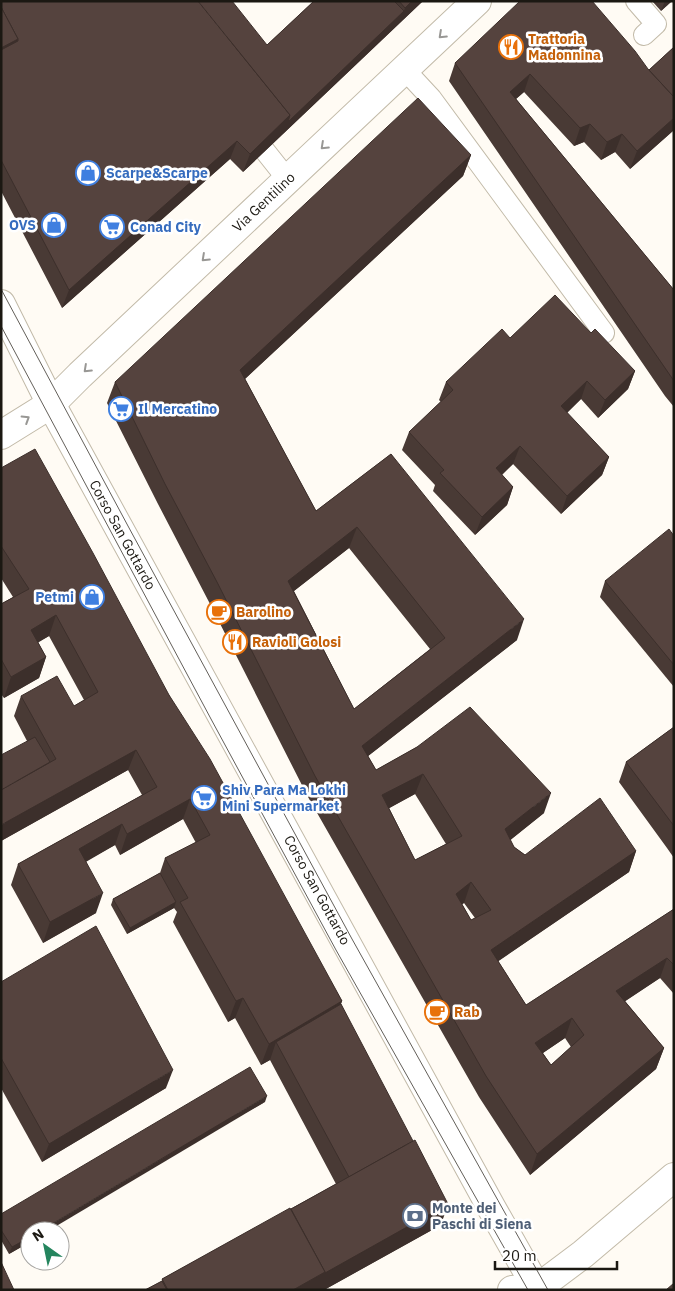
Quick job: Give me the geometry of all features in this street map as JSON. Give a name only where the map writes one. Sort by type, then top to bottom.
[{"type":"street","name":"Via Gentilino","points":[[1,434],[51,404],[477,1]]},
{"type":"street","name":"Corso San Gottardo","points":[[1,304],[51,404],[491,1207],[531,1289]]},
{"type":"street","points":[[531,1289],[583,1254],[674,1177]]},
{"type":"lane","points":[[636,1],[656,24],[644,35]]},
{"type":"lane","points":[[405,70],[431,98],[604,333]]},
{"type":"lane","points":[[265,151],[288,180]]},
{"type":"building","points":[[1,1],[198,1],[290,115],[250,154],[237,141],[69,290],[1,160],[1,50],[18,41],[18,39],[1,7]]},
{"type":"building","points":[[198,1],[232,1],[267,45],[314,1],[394,1],[404,11],[288,122],[290,115]]},
{"type":"building","points":[[399,1],[412,1],[405,8]]},
{"type":"building","points":[[520,1],[592,1],[648,69],[674,97],[674,118],[637,151],[622,134],[607,142],[590,124],[580,128],[530,74],[510,92],[674,290],[674,381],[455,63]]},
{"type":"building","points":[[1,7],[18,39],[1,48]]},
{"type":"building","points":[[674,47],[674,97],[649,70]]},
{"type":"building","points":[[418,98],[471,155],[240,370],[316,511],[391,454],[524,619],[362,746],[376,770],[417,747],[470,707],[551,793],[505,829],[514,847],[525,855],[600,798],[636,851],[491,950],[526,1005],[674,909],[674,965],[667,958],[616,991],[664,1048],[537,1154],[486,1076],[315,776],[165,484],[115,382]],"holes":[[[357,527],[445,638],[354,709],[288,581]],[[423,774],[462,836],[415,860],[382,795]],[[471,882],[491,910],[471,920],[456,894]],[[572,1018],[584,1035],[551,1065],[535,1043]]]},
{"type":"building","points":[[555,295],[591,333],[595,329],[635,371],[605,400],[587,381],[561,406],[609,457],[567,496],[520,446],[496,468],[513,487],[482,517],[440,473],[444,470],[409,432],[453,390],[446,382],[502,329],[510,338]]},
{"type":"building","points":[[35,449],[169,695],[210,759],[342,1001],[269,1044],[243,998],[236,1001],[180,902],[188,898],[165,858],[210,835],[190,799],[127,834],[122,824],[79,849],[103,893],[50,922],[18,864],[157,787],[136,750],[1,825],[1,790],[56,759],[21,696],[57,676],[74,706],[98,692],[56,615],[31,630],[46,657],[11,677],[1,659],[1,604],[29,589],[1,546],[1,468]]},
{"type":"building","points":[[669,529],[674,536],[674,665],[605,581]]},
{"type":"building","points":[[674,727],[674,826],[626,762]]},
{"type":"building","points":[[35,737],[50,762],[1,790],[1,755]]},
{"type":"building","points":[[160,873],[176,902],[130,928],[113,899]]},
{"type":"building","points":[[96,926],[173,1070],[49,1144],[1,1058],[1,982]]},
{"type":"building","points":[[341,1004],[413,1141],[349,1177],[276,1042]]},
{"type":"building","points":[[250,1067],[267,1096],[57,1221],[20,1221],[20,1243],[12,1247],[1,1230],[1,1214]]},
{"type":"building","points":[[415,1140],[448,1204],[325,1273],[291,1209]]},
{"type":"building","points":[[290,1208],[325,1272],[293,1290],[168,1290],[162,1279]]},
{"type":"building","points":[[1,1262],[14,1290],[1,1290]]},
{"type":"building","points":[[162,1281],[167,1290],[145,1290]]},
{"type":"building","points":[[674,1283],[674,1290],[666,1290]]},
{"type":"tram line","points":[[1,289],[352,939],[548,1290]]},
{"type":"tram line","points":[[1,326],[336,950],[528,1290]]},
{"type":"place","name":"Trattoria Madonnina","points":[[511,47]]},
{"type":"place","name":"Scarpe&Scarpe","points":[[88,173]]},
{"type":"place","name":"OVS","points":[[54,225]]},
{"type":"place","name":"Conad City","points":[[112,227]]},
{"type":"place","name":"Il Mercatino","points":[[121,409]]},
{"type":"place","name":"Petmi","points":[[92,597]]},
{"type":"place","name":"Barolino","points":[[219,612]]},
{"type":"place","name":"Ravioli Golosi","points":[[235,642]]},
{"type":"place","name":"Shiv Para Ma Lokhi Mini Supermarket","points":[[204,798]]},
{"type":"place","name":"Rab","points":[[437,1012]]},
{"type":"place","name":"Monte dei Paschi di Siena","points":[[415,1216]]}]
